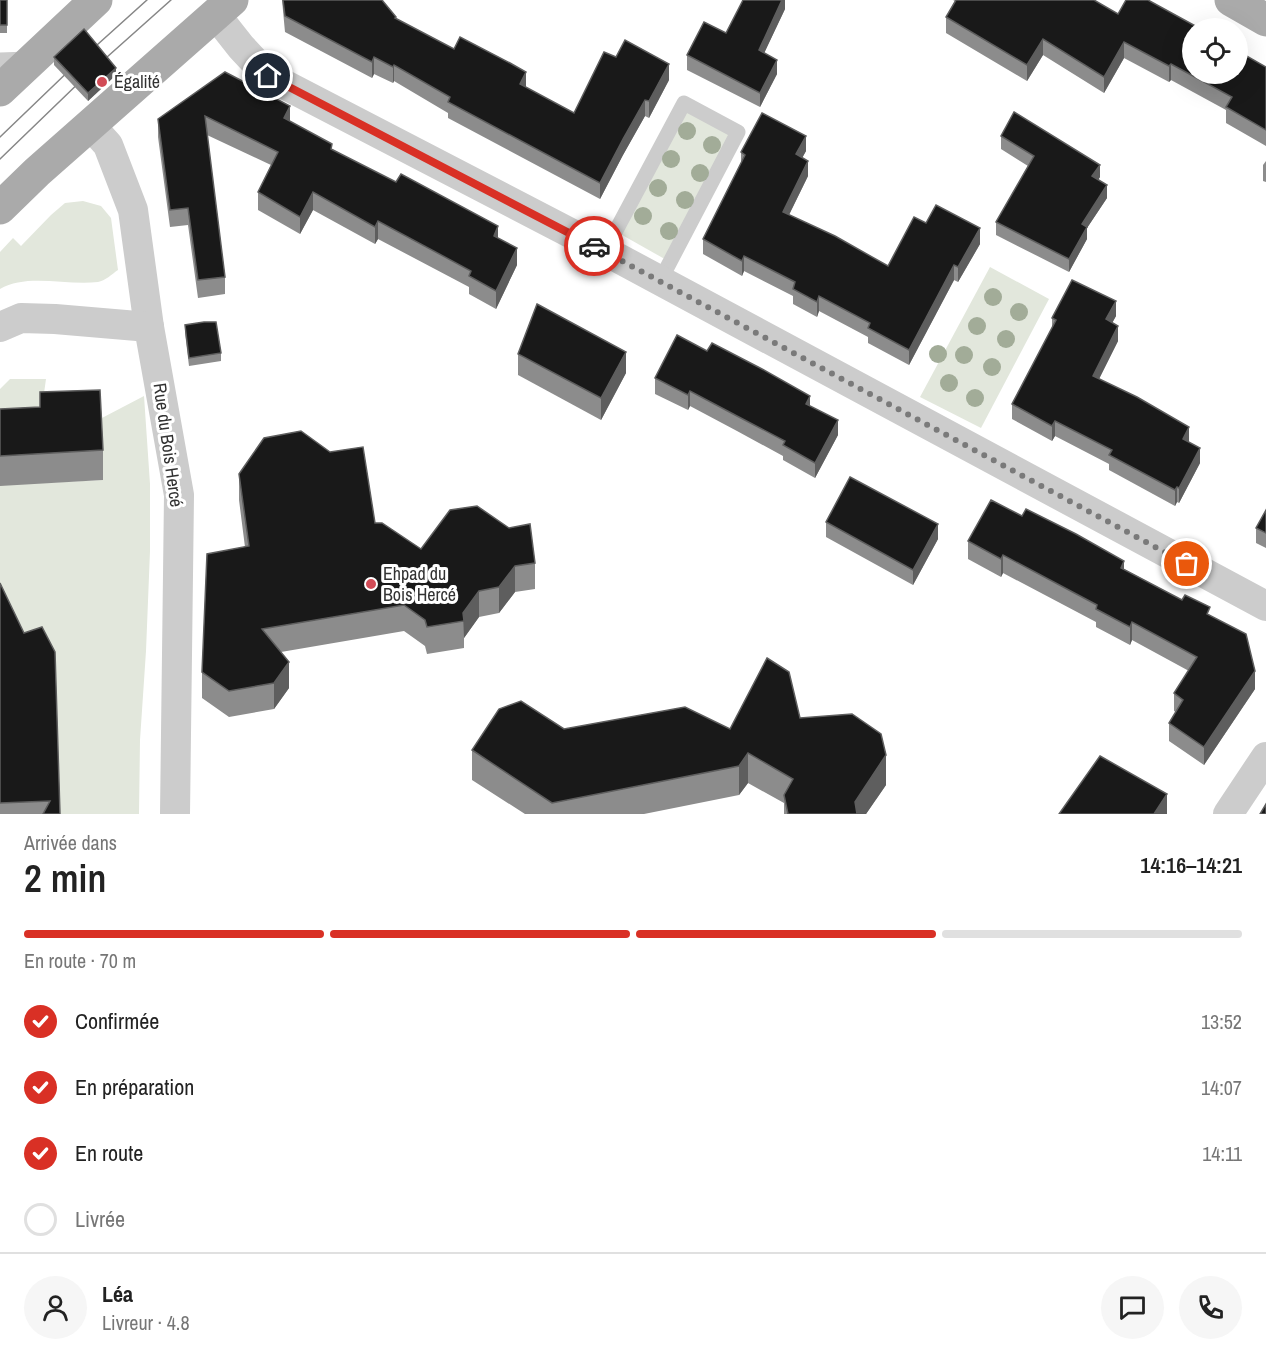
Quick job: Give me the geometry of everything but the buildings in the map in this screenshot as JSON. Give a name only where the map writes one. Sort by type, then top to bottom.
[{"type":"main road","points":[[0,90],[16,59],[96,0]]},
{"type":"main road","points":[[1231,0],[1266,20]]},
{"type":"main road","points":[[0,208],[37,172],[223,7]]},
{"type":"street","points":[[223,7],[241,47],[268,76],[605,251],[1266,606]]},
{"type":"street","name":"Rue du Bois Hercé","points":[[90,125],[108,145],[133,210],[149,327],[179,495],[175,814]]},
{"type":"street","points":[[0,327],[21,318],[149,327]]},
{"type":"street","points":[[1228,814],[1266,757]]},
{"type":"lane","points":[[605,251],[684,103],[738,132],[660,281]]},
{"type":"shaded area","points":[[682,106],[738,132],[670,262],[615,231]]},
{"type":"shaded area","points":[[83,201],[101,206],[111,218],[118,270],[98,282],[35,281],[11,284],[0,289],[0,252],[13,238],[21,246],[65,203]]},
{"type":"shaded area","points":[[990,267],[1049,299],[981,428],[920,397]]},
{"type":"shaded area","points":[[10,379],[46,379],[40,422],[42,483],[103,480],[100,419],[144,396],[150,484],[150,551],[140,740],[139,814],[59,814],[0,613],[0,389]]},
{"type":"tram line","points":[[0,137],[147,0]]},
{"type":"tram line","points":[[0,159],[88,74],[171,0]]},
{"type":"way so far","points":[[594,246],[1187,564]]},
{"type":"place","name":"Égalité","points":[[102,82]]},
{"type":"place","name":"Ehpad du Bois Hercé","points":[[371,584]]},
{"type":"route","points":[[268,76],[594,246]]}]
